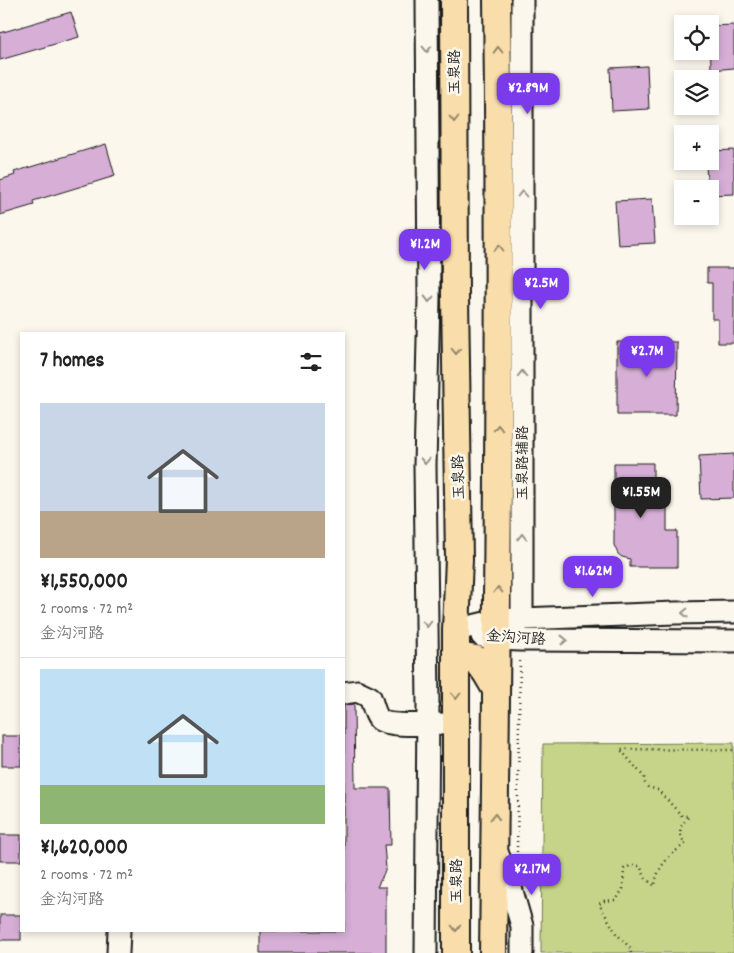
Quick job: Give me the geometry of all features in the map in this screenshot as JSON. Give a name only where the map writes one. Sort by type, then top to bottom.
[{"type":"main road","name":"玉泉路","points":[[454,0],[455,297],[460,559],[456,630],[456,953]]},
{"type":"main road","points":[[494,953],[506,851],[496,690],[510,630],[498,538],[499,146],[497,0]]},
{"type":"main road","points":[[458,525],[475,548],[487,548],[498,538]]},
{"type":"main road","points":[[456,666],[464,657],[476,660],[496,690]]},
{"type":"street","points":[[426,953],[428,724],[425,464],[429,298],[427,0]]},
{"type":"street","name":"玉泉路辅路","points":[[510,630],[522,0]]},
{"type":"street","points":[[499,146],[522,73]]},
{"type":"street","points":[[429,231],[455,297]]},
{"type":"street","name":"金沟河路","points":[[510,630],[665,613],[734,612]]},
{"type":"street","name":"金沟河路","points":[[456,630],[510,630],[734,641]]},
{"type":"street","points":[[345,692],[357,691],[370,697],[380,720],[390,724],[456,724]]},
{"type":"street","points":[[506,851],[509,881],[522,926],[522,953]]},
{"type":"street","points":[[118,953],[119,932]]},
{"type":"path","points":[[506,851],[518,682],[510,630]]},
{"type":"path","points":[[631,953],[630,948],[616,933],[599,904],[604,901],[616,900],[623,889],[624,869],[630,866],[640,866],[646,879],[655,886],[655,878],[668,857],[685,844],[680,836],[681,827],[689,816],[682,816],[658,790],[648,787],[644,777],[620,749],[734,750]]},
{"type":"green space","points":[[734,743],[734,953],[541,953],[543,744]]},
{"type":"building","points":[[71,12],[79,37],[0,60],[0,33]]},
{"type":"building","points":[[734,25],[734,68],[711,70],[711,60],[719,60],[719,26]]},
{"type":"building","points":[[647,66],[649,109],[612,111],[610,68]]},
{"type":"building","points":[[106,144],[115,176],[33,201],[34,205],[0,215],[0,180],[15,175],[14,172]]},
{"type":"building","points":[[734,150],[734,194],[719,195],[719,180],[707,180],[706,170],[719,170],[719,151]]},
{"type":"building","points":[[652,199],[655,243],[618,245],[615,201]]},
{"type":"building","points":[[707,268],[734,268],[734,343],[718,343],[718,319],[712,319],[712,283],[707,283]]},
{"type":"building","points":[[617,342],[677,342],[676,415],[617,415]]},
{"type":"building","points":[[734,454],[734,498],[701,499],[699,456]]},
{"type":"building","points":[[614,463],[653,463],[653,508],[667,508],[667,531],[677,531],[677,567],[630,567],[630,559],[618,554],[614,545]]},
{"type":"building","points":[[354,704],[355,788],[390,788],[391,845],[384,845],[386,869],[377,887],[386,887],[386,953],[260,953],[260,932],[345,932],[345,705]]},
{"type":"building","points":[[2,736],[20,736],[20,766],[2,766]]},
{"type":"building","points":[[0,835],[20,835],[20,861],[0,861]]},
{"type":"building","points":[[0,915],[20,915],[21,940],[0,940]]}]
